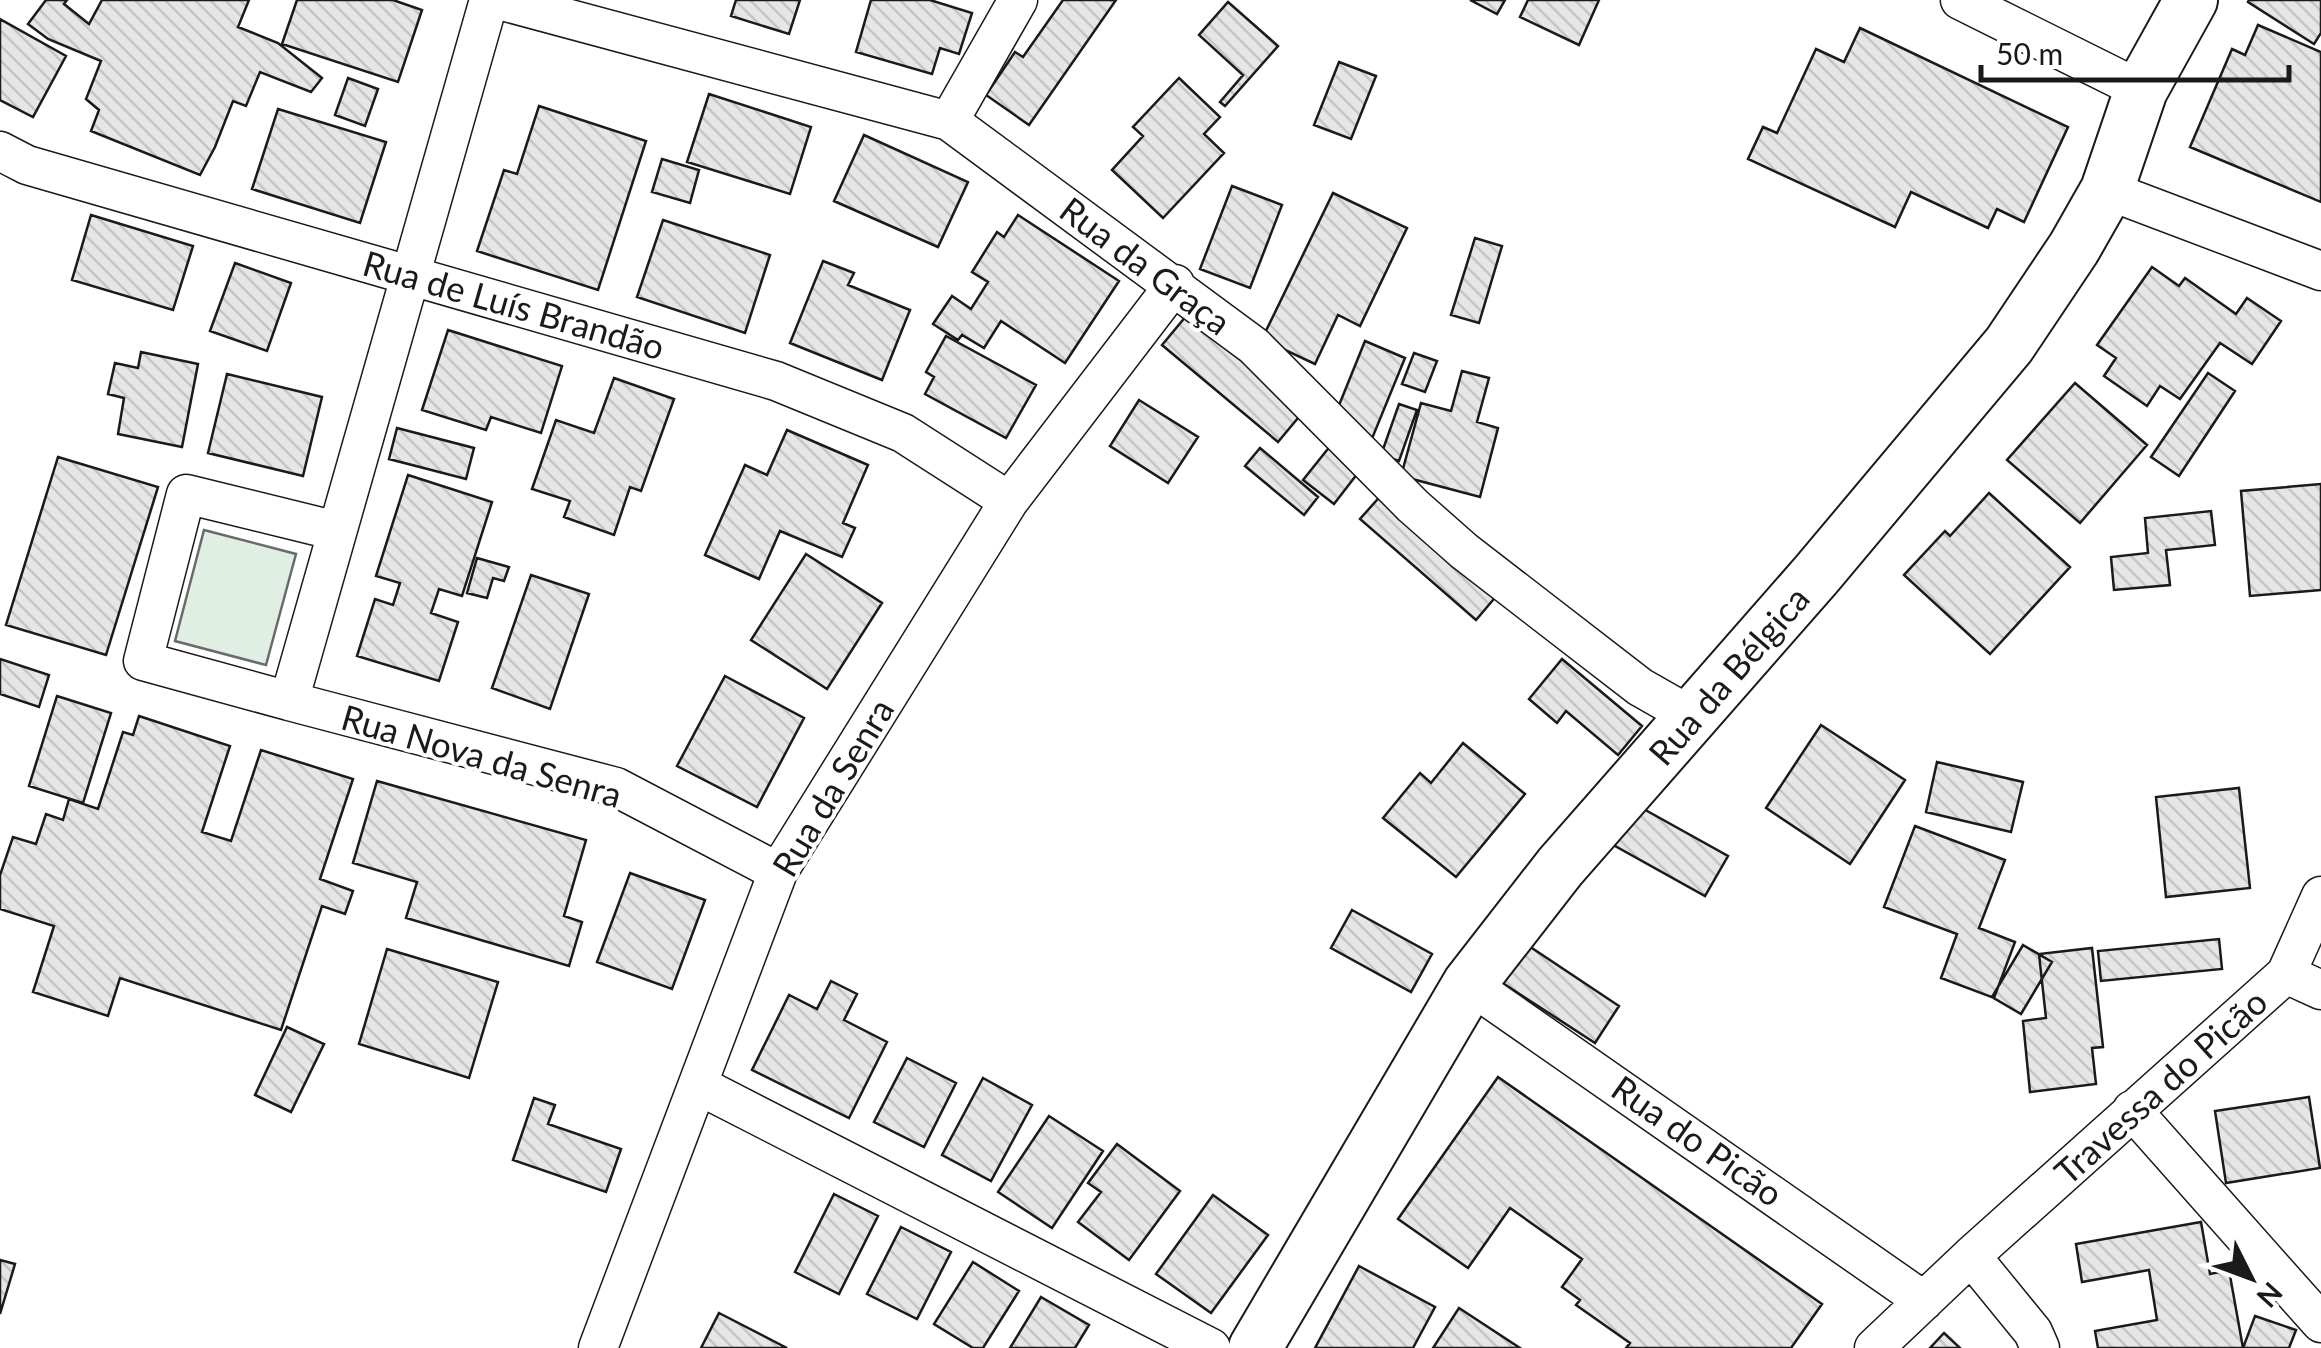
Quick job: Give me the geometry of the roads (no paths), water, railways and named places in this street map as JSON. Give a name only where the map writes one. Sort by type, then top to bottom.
[{"type":"main road","name":"Rua da Bélgica","points":[[1256,1348],[1469,984],[1560,867],[1816,575],[2009,345],[2107,190],[2141,90],[2191,0]]},
{"type":"street","points":[[290,701],[489,0]]},
{"type":"street","name":"Rua da Graça","points":[[499,0],[949,121],[1254,346],[1413,506],[1464,551],[1640,687],[1691,716]]},
{"type":"street","points":[[949,121],[1018,0]]},
{"type":"street","points":[[1960,0],[2141,90]]},
{"type":"street","name":"Rua de Luís Brandão","points":[[0,150],[26,165],[776,381],[902,433],[1009,501]]},
{"type":"street","points":[[2107,190],[2321,271]]},
{"type":"street","name":"Rua da Senra","points":[[598,1348],[778,872],[1009,501],[1174,284]]},
{"type":"street","name":"Rua Nova da Senra","points":[[338,531],[186,494],[143,662],[616,788],[778,872]]},
{"type":"street","name":"Travessa do Picão","points":[[1874,1348],[1970,1256],[2286,974],[2321,896]]},
{"type":"street","points":[[2286,974],[2321,990]]},
{"type":"street","name":"Rua do Picão","points":[[1469,984],[1924,1300]]},
{"type":"street","points":[[698,1084],[1211,1348]]},
{"type":"street","points":[[2132,1110],[2321,1323]]},
{"type":"street","points":[[1970,1256],[2033,1332],[2040,1348]]}]
